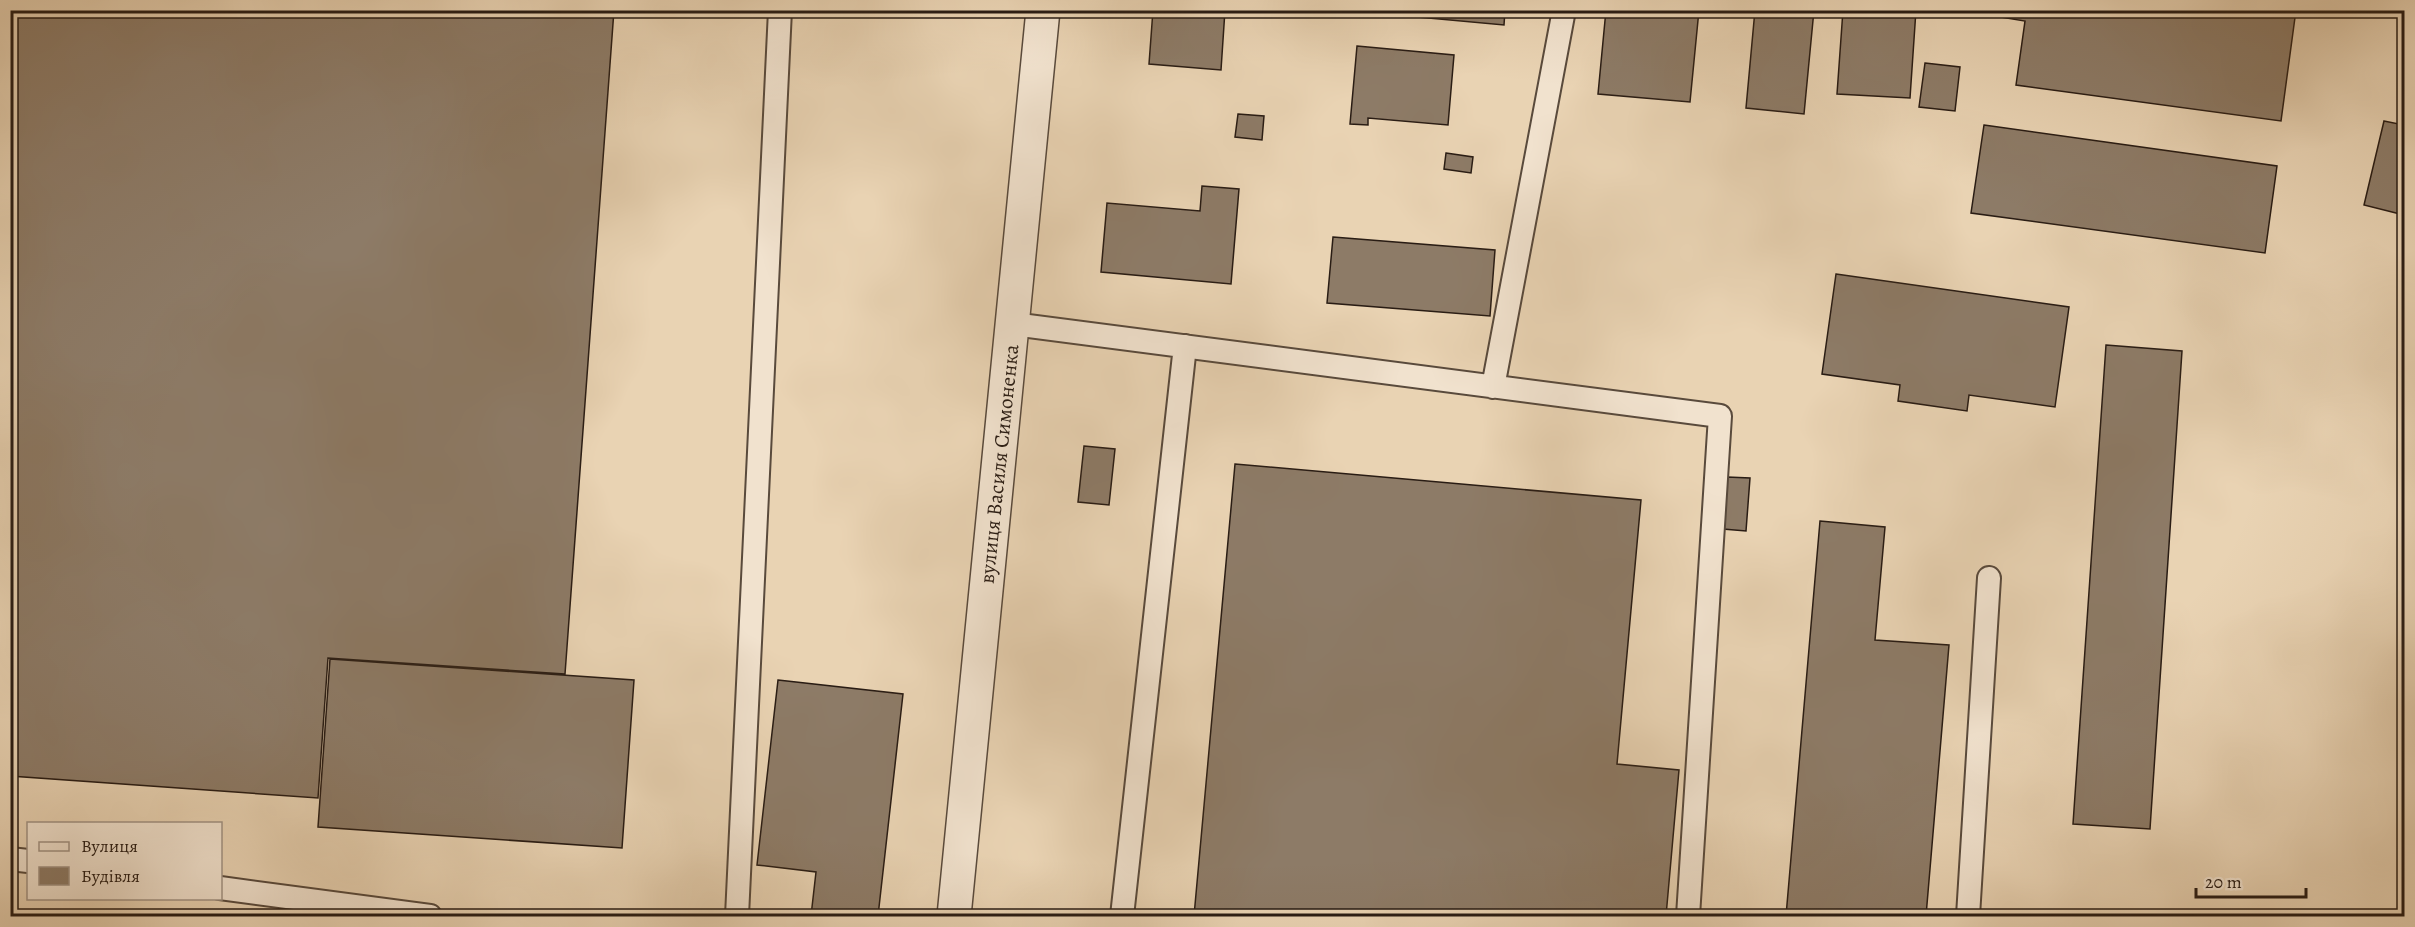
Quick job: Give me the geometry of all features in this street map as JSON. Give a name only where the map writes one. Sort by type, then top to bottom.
[{"type":"street","name":"вулиця Василя Симоненка","points":[[954,916],[1043,10]]},
{"type":"lane","points":[[737,916],[780,10]]},
{"type":"lane","points":[[1493,387],[1564,10]]},
{"type":"lane","points":[[1013,324],[1720,416],[1688,916]]},
{"type":"lane","points":[[1122,916],[1185,346]]},
{"type":"lane","points":[[1968,916],[1989,578]]},
{"type":"lane","points":[[10,859],[27,861]]},
{"type":"lane","points":[[222,889],[284,907],[430,916]]},
{"type":"building","points":[[10,10],[614,10],[565,674],[328,658],[318,798],[10,776]]},
{"type":"building","points":[[1153,10],[1225,10],[1221,70],[1149,64]]},
{"type":"building","points":[[1341,10],[1505,10],[1504,25]]},
{"type":"building","points":[[1606,10],[1699,10],[1690,102],[1598,94]]},
{"type":"building","points":[[1755,10],[1814,10],[1804,114],[1746,108]]},
{"type":"building","points":[[1843,10],[1916,10],[1910,98],[1837,94]]},
{"type":"building","points":[[2001,10],[2296,10],[2281,121],[2016,85],[2025,21],[2000,17]]},
{"type":"building","points":[[1357,46],[1454,55],[1448,125],[1368,118],[1368,125],[1350,124]]},
{"type":"building","points":[[1925,63],[1960,67],[1955,111],[1919,107]]},
{"type":"building","points":[[1238,114],[1264,116],[1262,140],[1235,137]]},
{"type":"building","points":[[2384,121],[2404,125],[2404,215],[2364,205]]},
{"type":"building","points":[[1984,125],[2277,166],[2265,253],[1971,213]]},
{"type":"building","points":[[1446,153],[1473,157],[1471,173],[1444,169]]},
{"type":"building","points":[[1202,186],[1239,189],[1231,284],[1101,272],[1107,203],[1200,211]]},
{"type":"building","points":[[1333,237],[1495,250],[1490,316],[1327,303]]},
{"type":"building","points":[[1836,274],[2069,307],[2055,407],[1969,395],[1967,411],[1898,401],[1900,385],[1822,374]]},
{"type":"building","points":[[2106,345],[2182,351],[2150,829],[2073,824]]},
{"type":"building","points":[[1084,446],[1115,449],[1109,505],[1078,502]]},
{"type":"building","points":[[1235,464],[1641,500],[1617,764],[1679,770],[1666,916],[1194,916]]},
{"type":"building","points":[[1727,477],[1750,478],[1746,531],[1723,529]]},
{"type":"building","points":[[1820,521],[1885,527],[1875,640],[1949,645],[1926,916],[1786,916]]},
{"type":"building","points":[[330,659],[634,680],[622,848],[318,827]]},
{"type":"building","points":[[778,680],[903,694],[878,916],[811,916],[816,872],[757,865]]}]
